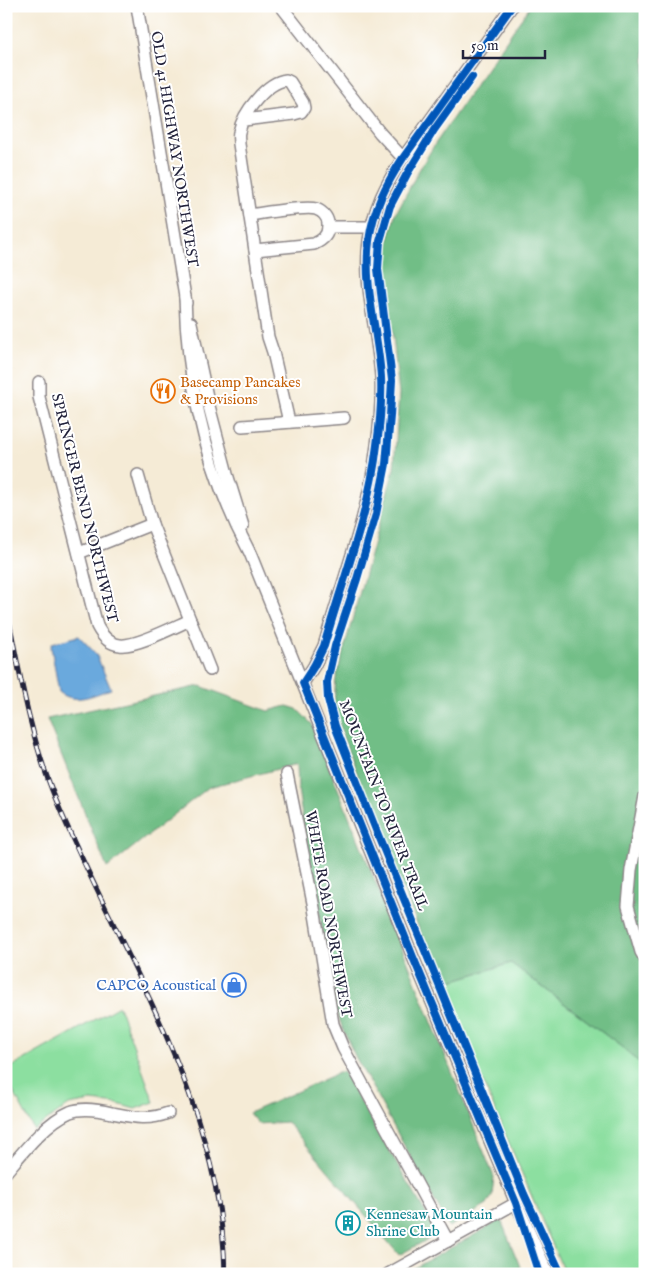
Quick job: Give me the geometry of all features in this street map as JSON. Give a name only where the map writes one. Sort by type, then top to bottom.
[{"type":"street","name":"OLD 41 HIGHWAY NORTHWEST","points":[[137,6],[184,297],[190,368],[210,454],[224,499],[250,553],[413,957],[516,1203],[548,1274]]},
{"type":"street","points":[[281,6],[380,133],[403,158]]},
{"type":"street","points":[[303,683],[324,646],[364,512],[375,461],[381,402],[381,377],[369,281],[368,256],[371,227],[381,196],[403,158],[512,6]]},
{"type":"street","points":[[244,120],[294,114],[301,112],[304,108],[304,103],[290,82],[280,80],[256,100],[244,120],[239,132],[239,144],[268,337],[289,422]]},
{"type":"street","points":[[250,215],[313,208],[324,214],[328,227],[326,236],[320,242],[314,244],[255,250]]},
{"type":"street","points":[[328,227],[371,227]]},
{"type":"street","name":"SPRINGER BEND NORTHWEST","points":[[40,382],[39,397],[97,626],[101,634],[112,643],[126,645],[190,620]]},
{"type":"street","points":[[242,426],[344,418]]},
{"type":"street","points":[[138,475],[152,524],[210,670]]},
{"type":"street","points":[[79,553],[152,524]]},
{"type":"street","name":"WHITE ROAD NORTHWEST","points":[[288,774],[314,908],[333,1024],[343,1048],[448,1241]]},
{"type":"street","points":[[645,796],[631,870],[628,906],[641,952],[645,959]]},
{"type":"street","points":[[6,1172],[40,1135],[60,1118],[71,1112],[100,1110],[134,1118],[160,1117],[168,1114]]},
{"type":"street","name":"OLD 41 HIGHWAY NORTHWEST","points":[[516,1203],[540,1274]]},
{"type":"street","points":[[388,1274],[516,1203]]},
{"type":"green space","points":[[530,6],[645,6],[645,1070],[632,1055],[511,963],[441,984],[343,738],[334,704],[336,678],[394,469],[399,394],[386,270],[388,242],[395,215],[435,144]]},
{"type":"green space","points":[[200,686],[268,711],[287,706],[297,709],[312,724],[494,1177],[492,1196],[487,1205],[449,1227],[356,1058],[337,1012],[304,829],[298,789],[297,764],[209,787],[107,868],[47,719]]},
{"type":"green space","points":[[511,963],[632,1055],[645,1070],[645,1274],[565,1274],[441,984]]},
{"type":"green space","points":[[119,1006],[154,1102],[135,1109],[118,1104],[91,1101],[69,1105],[34,1130],[6,1078],[6,1070]]},
{"type":"green space","points":[[343,1071],[438,1234],[399,1255],[287,1122],[258,1124],[249,1113]]},
{"type":"green space","points":[[501,1220],[523,1274],[410,1274],[409,1271]]},
{"type":"water","points":[[79,636],[96,654],[111,689],[84,698],[71,698],[59,692],[51,647],[52,643]]},
{"type":"railway","points":[[6,605],[26,704],[47,776],[82,858],[137,972],[187,1088],[206,1148],[220,1210],[225,1274]]},
{"type":"cycle path","points":[[512,6],[403,158],[377,208],[369,241],[368,258],[369,292],[381,377],[380,420],[373,471],[362,521],[324,646],[303,683],[413,957],[516,1203],[539,1274]]},
{"type":"cycle path","name":"MOUNTAIN TO RIVER TRAIL","points":[[472,77],[434,130],[407,174],[390,206],[380,241],[378,269],[392,380],[386,464],[376,514],[335,646],[327,682],[328,699],[335,726],[376,830],[524,1194],[561,1274]]},
{"type":"place","name":"Basecamp Pancakes & Provisions","points":[[163,391]]},
{"type":"place","name":"CAPCO Acoustical","points":[[234,985]]},
{"type":"place","name":"Kennesaw Mountain Shrine Club","points":[[348,1223]]}]
